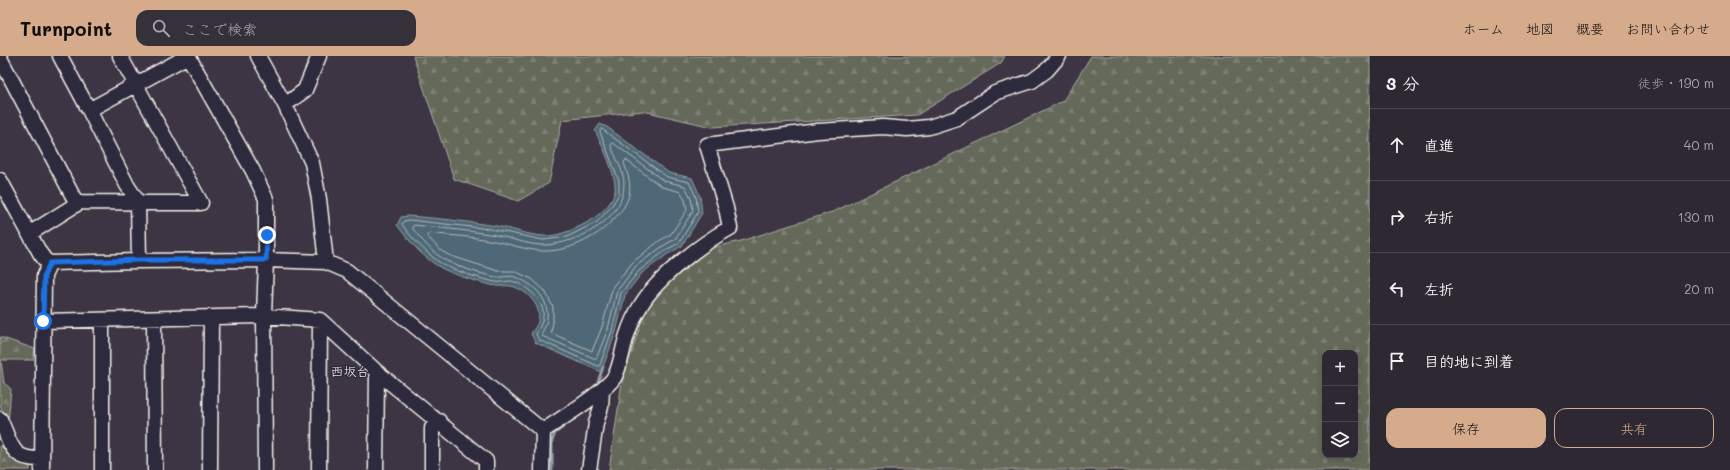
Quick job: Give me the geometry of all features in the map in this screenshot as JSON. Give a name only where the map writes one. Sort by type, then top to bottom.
[{"type":"street","points":[[60,56],[127,185],[138,202],[139,260]]},
{"type":"street","points":[[29,234],[80,202],[201,203],[120,56]]},
{"type":"street","points":[[89,110],[188,56],[252,171],[266,200],[264,316],[265,470]]},
{"type":"street","points":[[258,56],[285,105],[312,163],[319,199],[326,262]]},
{"type":"street","points":[[285,105],[305,90],[319,56]]},
{"type":"street","points":[[543,431],[602,391],[615,376],[628,332],[641,304],[657,284],[676,267],[711,239],[730,228],[726,208],[707,145],[818,131],[883,127],[907,129],[929,127],[957,118],[995,93],[1032,81],[1047,70],[1059,56]]},
{"type":"street","points":[[0,58],[77,204]]},
{"type":"street","points":[[0,180],[29,234],[45,260],[50,263],[139,260],[266,260],[326,262],[347,271],[543,431]]},
{"type":"street","points":[[0,419],[14,451],[26,459],[42,464],[44,276],[50,263]]},
{"type":"street","points":[[43,321],[264,316],[320,320],[378,372],[486,461],[486,470]]},
{"type":"street","points":[[210,470],[211,318]]},
{"type":"street","points":[[154,319],[155,470]]},
{"type":"street","points":[[102,320],[102,470]]},
{"type":"street","points":[[319,470],[320,320]]},
{"type":"street","points":[[376,470],[378,372]]},
{"type":"street","points":[[589,470],[596,423],[601,407],[602,391]]},
{"type":"street","points":[[432,470],[432,428],[439,421]]},
{"type":"street","points":[[542,470],[543,431]]},
{"type":"green space","points":[[413,56],[1005,56],[1001,63],[917,115],[712,127],[643,111],[562,120],[549,183],[518,201],[454,179]]},
{"type":"green space","points":[[1091,56],[1370,56],[1370,470],[609,470],[622,382],[644,313],[660,290],[711,248],[741,241],[835,211],[1063,101]]},
{"type":"green space","points":[[0,337],[35,349],[33,360],[1,360],[4,383],[11,389],[8,424],[0,405]]},
{"type":"green space","points":[[0,445],[15,460],[30,466],[30,470],[0,470]]},
{"type":"water","points":[[600,124],[607,127],[669,173],[692,178],[700,196],[702,213],[682,246],[668,254],[642,273],[625,295],[616,332],[601,372],[536,343],[531,334],[536,326],[539,315],[535,304],[527,294],[511,286],[498,286],[484,283],[443,269],[430,261],[412,244],[397,225],[401,217],[408,216],[504,227],[544,236],[564,233],[575,229],[597,216],[612,200],[615,191],[614,178],[611,169],[595,131]]},
{"type":"waterway","points":[[596,388],[603,367]]},
{"type":"waterway","points":[[552,470],[552,441],[555,433],[568,423]]},
{"type":"district","name":"西坂台","points":[[350,371]]},
{"type":"route","points":[[43,321],[44,276],[50,263],[139,260],[266,260],[267,235]]}]
